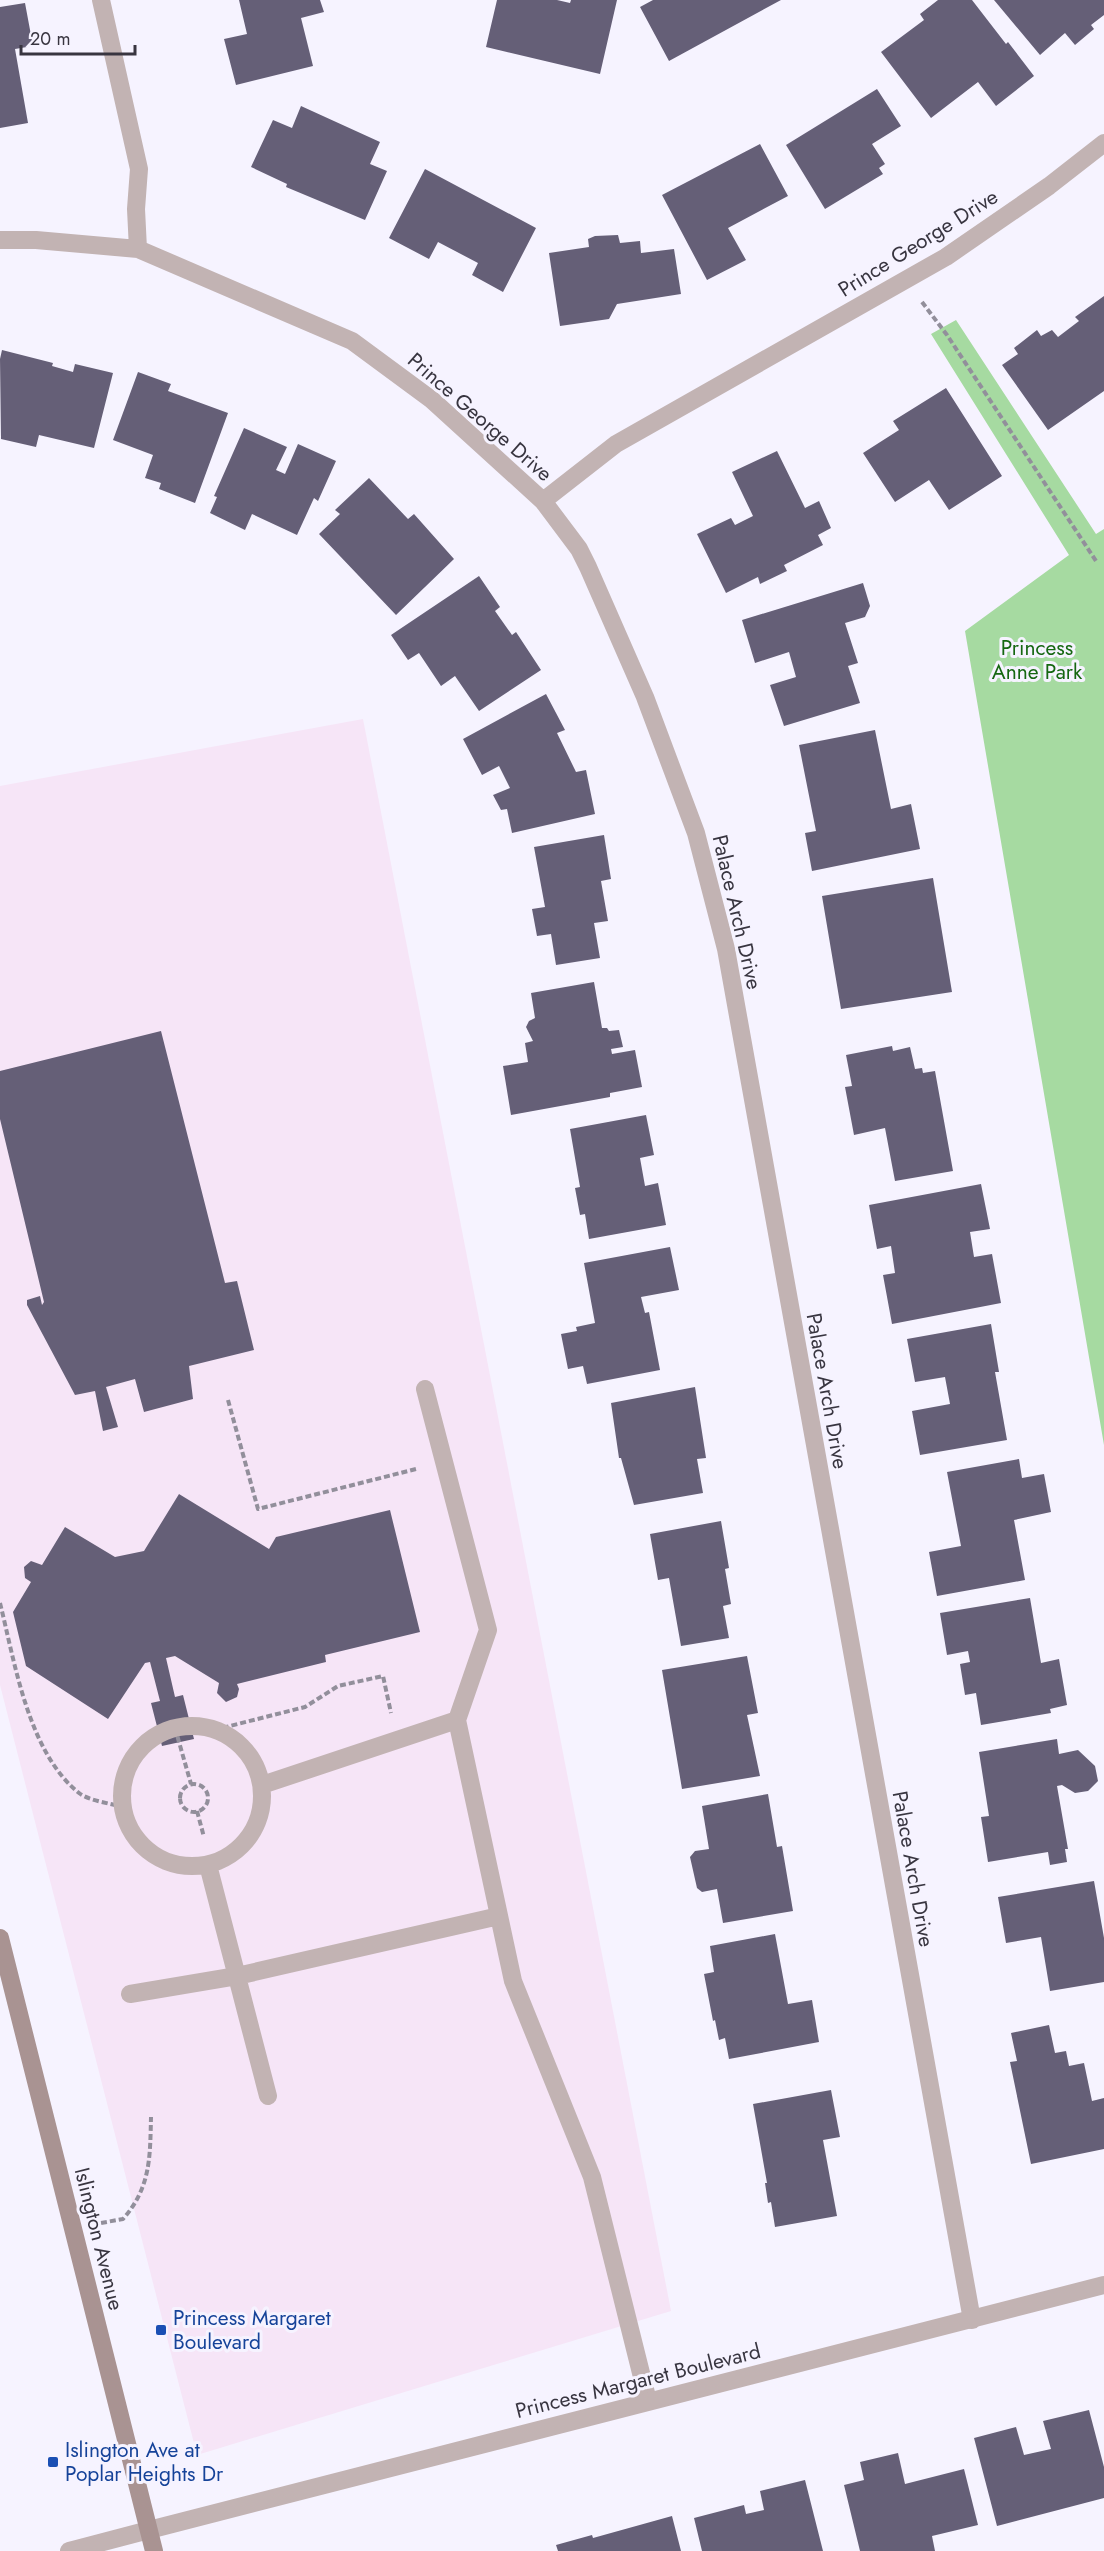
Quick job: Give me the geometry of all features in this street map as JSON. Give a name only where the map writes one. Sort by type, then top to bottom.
[{"type":"main road","name":"Islington Avenue","points":[[0,1938],[154,2551]]},
{"type":"street","points":[[101,0],[139,169],[135,209],[138,249]]},
{"type":"street","name":"Prince George Drive","points":[[0,240],[36,240],[138,249],[352,341],[432,400],[543,501],[616,444],[946,257],[1030,199],[1104,143]]},
{"type":"street","name":"Palace Arch Drive","points":[[543,501],[579,549],[645,697],[696,833],[726,949],[972,2320]]},
{"type":"street","points":[[425,1389],[488,1630],[457,1720],[513,1981],[592,2177],[648,2401]]},
{"type":"street","points":[[262,1785],[457,1720]]},
{"type":"street","points":[[198,1726],[214,1730],[240,1744],[254,1763],[262,1785],[262,1806],[256,1826],[245,1844],[228,1857],[208,1865],[187,1867],[165,1862],[146,1851],[131,1834],[122,1807],[121,1792],[126,1770],[138,1751],[154,1736],[175,1728],[198,1726]]},
{"type":"street","points":[[208,1865],[268,2096]]},
{"type":"street","points":[[130,1994],[237,1976],[499,1916]]},
{"type":"street","name":"Princess Margaret Boulevard","points":[[69,2551],[1104,2285]]},
{"type":"path","points":[[906,280],[947,335],[1096,561]]},
{"type":"path","points":[[228,1400],[258,1509],[444,1462]]},
{"type":"path","points":[[0,1603],[24,1699],[44,1747],[62,1776],[81,1794],[122,1807]]},
{"type":"path","points":[[214,1730],[305,1707],[338,1686],[383,1676],[397,1740]]},
{"type":"path","points":[[175,1728],[191,1784]]},
{"type":"path","points":[[191,1784],[200,1785],[208,1795],[207,1803],[197,1811],[188,1810],[181,1803],[183,1790],[191,1784]]},
{"type":"path","points":[[73,2229],[123,2219],[130,2212],[144,2184],[150,2164],[151,2117]]},
{"type":"shaded area","points":[[363,719],[671,2311],[197,2455],[0,1685],[0,786]]},
{"type":"green space","name":"Princess Anne Park","points":[[956,320],[1096,534],[1104,529],[1104,1445],[965,631],[1069,555],[931,334]]},
{"type":"building","points":[[239,0],[320,0],[324,12],[301,18],[313,66],[236,85],[224,39],[247,34]]},
{"type":"building","points":[[497,0],[557,0],[570,3],[571,0],[617,0],[600,74],[486,47]]},
{"type":"building","points":[[653,0],[781,0],[669,61],[640,7]]},
{"type":"building","points":[[938,0],[972,0],[1034,76],[996,106],[978,82],[931,118],[881,52],[924,20],[920,14]]},
{"type":"building","points":[[994,0],[1104,0],[1104,15],[1091,25],[1094,29],[1075,45],[1065,33],[1040,55]]},
{"type":"building","points":[[25,3],[33,46],[15,49],[28,123],[0,128],[0,7]]},
{"type":"building","points":[[877,89],[901,126],[872,144],[885,164],[879,168],[883,174],[825,209],[786,145]]},
{"type":"building","points":[[301,106],[380,142],[370,164],[387,171],[365,220],[286,187],[287,184],[251,167],[273,120],[292,128]]},
{"type":"building","points":[[760,144],[788,196],[728,228],[746,260],[707,280],[662,195]]},
{"type":"building","points":[[425,169],[536,228],[503,292],[472,275],[478,263],[438,242],[429,259],[389,238]]},
{"type":"building","points":[[618,235],[620,243],[640,241],[641,253],[674,249],[681,294],[617,304],[609,319],[560,326],[549,253],[589,247],[588,239],[595,236]]},
{"type":"building","points":[[1104,296],[1104,391],[1048,430],[1002,365],[1018,354],[1014,348],[1037,330],[1041,336],[1052,330],[1058,337],[1079,321],[1075,317]]},
{"type":"building","points":[[2,350],[53,363],[52,366],[73,372],[75,364],[113,373],[94,448],[39,435],[36,447],[1,439],[0,359]]},
{"type":"building","points":[[138,372],[171,384],[168,391],[228,413],[195,503],[159,489],[161,483],[145,478],[153,455],[113,440]]},
{"type":"building","points":[[946,388],[1002,476],[949,510],[929,480],[895,502],[863,453],[899,430],[893,421]]},
{"type":"building","points":[[244,428],[287,447],[276,470],[285,474],[298,444],[336,461],[318,501],[314,498],[297,535],[252,514],[245,530],[210,513],[217,497],[214,496]]},
{"type":"building","points":[[777,451],[805,508],[819,501],[831,528],[818,535],[823,545],[784,565],[787,571],[760,584],[758,577],[726,593],[697,534],[731,518],[735,525],[753,516],[732,472]]},
{"type":"building","points":[[369,478],[408,519],[414,514],[454,559],[396,615],[319,534],[340,514],[335,510]]},
{"type":"building","points":[[479,576],[500,607],[495,611],[512,635],[516,632],[541,670],[479,711],[455,676],[441,686],[419,653],[408,660],[391,635]]},
{"type":"building","points":[[863,583],[870,606],[865,617],[845,623],[858,663],[848,666],[860,703],[784,726],[770,685],[796,677],[789,652],[755,663],[742,620]]},
{"type":"building","points":[[546,694],[565,730],[557,733],[576,772],[586,770],[595,814],[512,833],[507,809],[501,810],[493,795],[510,788],[499,766],[482,775],[463,739]]},
{"type":"building","points":[[875,730],[891,809],[911,804],[920,849],[812,871],[805,833],[816,831],[799,745]]},
{"type":"building","points":[[604,835],[611,879],[601,881],[608,921],[594,923],[600,958],[556,965],[551,934],[537,936],[532,909],[545,907],[534,847]]},
{"type":"building","points":[[933,878],[952,992],[841,1009],[822,896]]},
{"type":"building","points":[[594,982],[602,1028],[607,1028],[609,1031],[619,1030],[623,1047],[611,1049],[612,1054],[635,1050],[642,1087],[610,1093],[610,1097],[511,1115],[503,1066],[528,1062],[525,1043],[533,1041],[526,1027],[529,1021],[535,1018],[531,993]]},
{"type":"building","points":[[161,1031],[225,1283],[237,1281],[254,1350],[189,1366],[193,1399],[144,1412],[135,1379],[106,1387],[118,1427],[103,1431],[95,1391],[75,1395],[27,1305],[27,1300],[40,1296],[42,1305],[44,1302],[0,1119],[0,1071]]},
{"type":"building","points":[[892,1046],[893,1051],[910,1047],[915,1069],[922,1068],[923,1073],[935,1071],[953,1171],[895,1181],[885,1128],[854,1135],[845,1087],[852,1086],[846,1055]]},
{"type":"building","points":[[646,1115],[654,1155],[640,1158],[645,1186],[658,1183],[666,1225],[589,1239],[585,1214],[580,1215],[575,1188],[580,1187],[570,1129]]},
{"type":"building","points":[[981,1184],[990,1229],[970,1232],[974,1257],[992,1254],[1001,1303],[892,1324],[883,1275],[895,1273],[891,1246],[877,1249],[869,1205]]},
{"type":"building","points":[[670,1247],[679,1290],[641,1297],[645,1313],[649,1312],[660,1370],[587,1384],[583,1366],[568,1369],[561,1334],[577,1331],[576,1327],[595,1323],[584,1263]]},
{"type":"building","points":[[991,1324],[999,1372],[995,1372],[1007,1440],[920,1455],[912,1411],[950,1404],[945,1377],[915,1382],[907,1339]]},
{"type":"building","points":[[695,1387],[706,1458],[697,1459],[703,1493],[634,1505],[621,1458],[619,1458],[611,1403]]},
{"type":"building","points":[[1019,1459],[1022,1478],[1044,1474],[1051,1512],[1014,1520],[1025,1580],[937,1596],[929,1552],[961,1546],[947,1472]]},
{"type":"building","points":[[179,1494],[269,1549],[276,1537],[390,1510],[420,1632],[325,1655],[326,1662],[237,1684],[239,1689],[237,1697],[226,1702],[217,1693],[219,1683],[175,1656],[166,1658],[175,1697],[183,1695],[194,1739],[162,1746],[151,1703],[160,1701],[150,1662],[145,1663],[108,1719],[26,1666],[13,1612],[31,1582],[25,1578],[24,1567],[31,1561],[42,1565],[65,1527],[115,1557],[144,1551]]},
{"type":"building","points":[[721,1521],[729,1568],[725,1569],[731,1604],[723,1606],[729,1638],[681,1646],[669,1578],[658,1580],[650,1534]]},
{"type":"building","points":[[1030,1598],[1041,1663],[1059,1659],[1067,1705],[1050,1709],[1051,1713],[981,1725],[976,1693],[965,1695],[960,1664],[970,1662],[968,1651],[947,1655],[940,1613]]},
{"type":"building","points":[[747,1656],[758,1713],[747,1715],[760,1776],[682,1789],[662,1670]]},
{"type":"building","points":[[1057,1739],[1059,1754],[1078,1750],[1095,1766],[1098,1781],[1088,1791],[1075,1793],[1062,1785],[1057,1786],[1068,1849],[1065,1849],[1067,1862],[1050,1865],[1048,1852],[988,1862],[981,1817],[989,1816],[979,1752]]},
{"type":"building","points":[[768,1794],[777,1847],[782,1846],[793,1911],[723,1923],[717,1889],[702,1892],[697,1888],[690,1857],[695,1851],[709,1849],[702,1806]]},
{"type":"building","points":[[1094,1881],[1104,1938],[1104,1982],[1050,1991],[1041,1937],[1006,1943],[998,1897]]},
{"type":"building","points":[[775,1934],[788,2004],[812,2000],[819,2042],[729,2059],[725,2038],[719,2040],[715,2020],[713,2021],[704,1974],[714,1972],[710,1946]]},
{"type":"building","points":[[1049,2025],[1055,2053],[1066,2051],[1069,2066],[1084,2063],[1092,2101],[1104,2098],[1104,2149],[1031,2164],[1010,2062],[1017,2061],[1011,2033]]},
{"type":"building","points":[[831,2090],[840,2137],[823,2140],[837,2216],[775,2227],[771,2202],[768,2203],[765,2183],[767,2183],[753,2104]]},
{"type":"building","points":[[1089,2410],[1104,2467],[1104,2498],[997,2526],[974,2438],[1016,2427],[1024,2455],[1051,2449],[1043,2421]]},
{"type":"building","points":[[898,2453],[905,2484],[964,2469],[978,2525],[932,2536],[935,2551],[860,2551],[844,2485],[864,2480],[860,2462]]},
{"type":"building","points":[[805,2480],[823,2551],[702,2551],[694,2518],[744,2505],[746,2514],[764,2510],[760,2491]]},
{"type":"building","points":[[672,2516],[681,2551],[558,2551],[556,2545],[592,2535],[593,2538]]},
{"type":"place","name":"Princess Margaret Boulevard","points":[[161,2330]]},
{"type":"place","name":"Islington Ave at Poplar Heights Dr","points":[[53,2462]]}]
